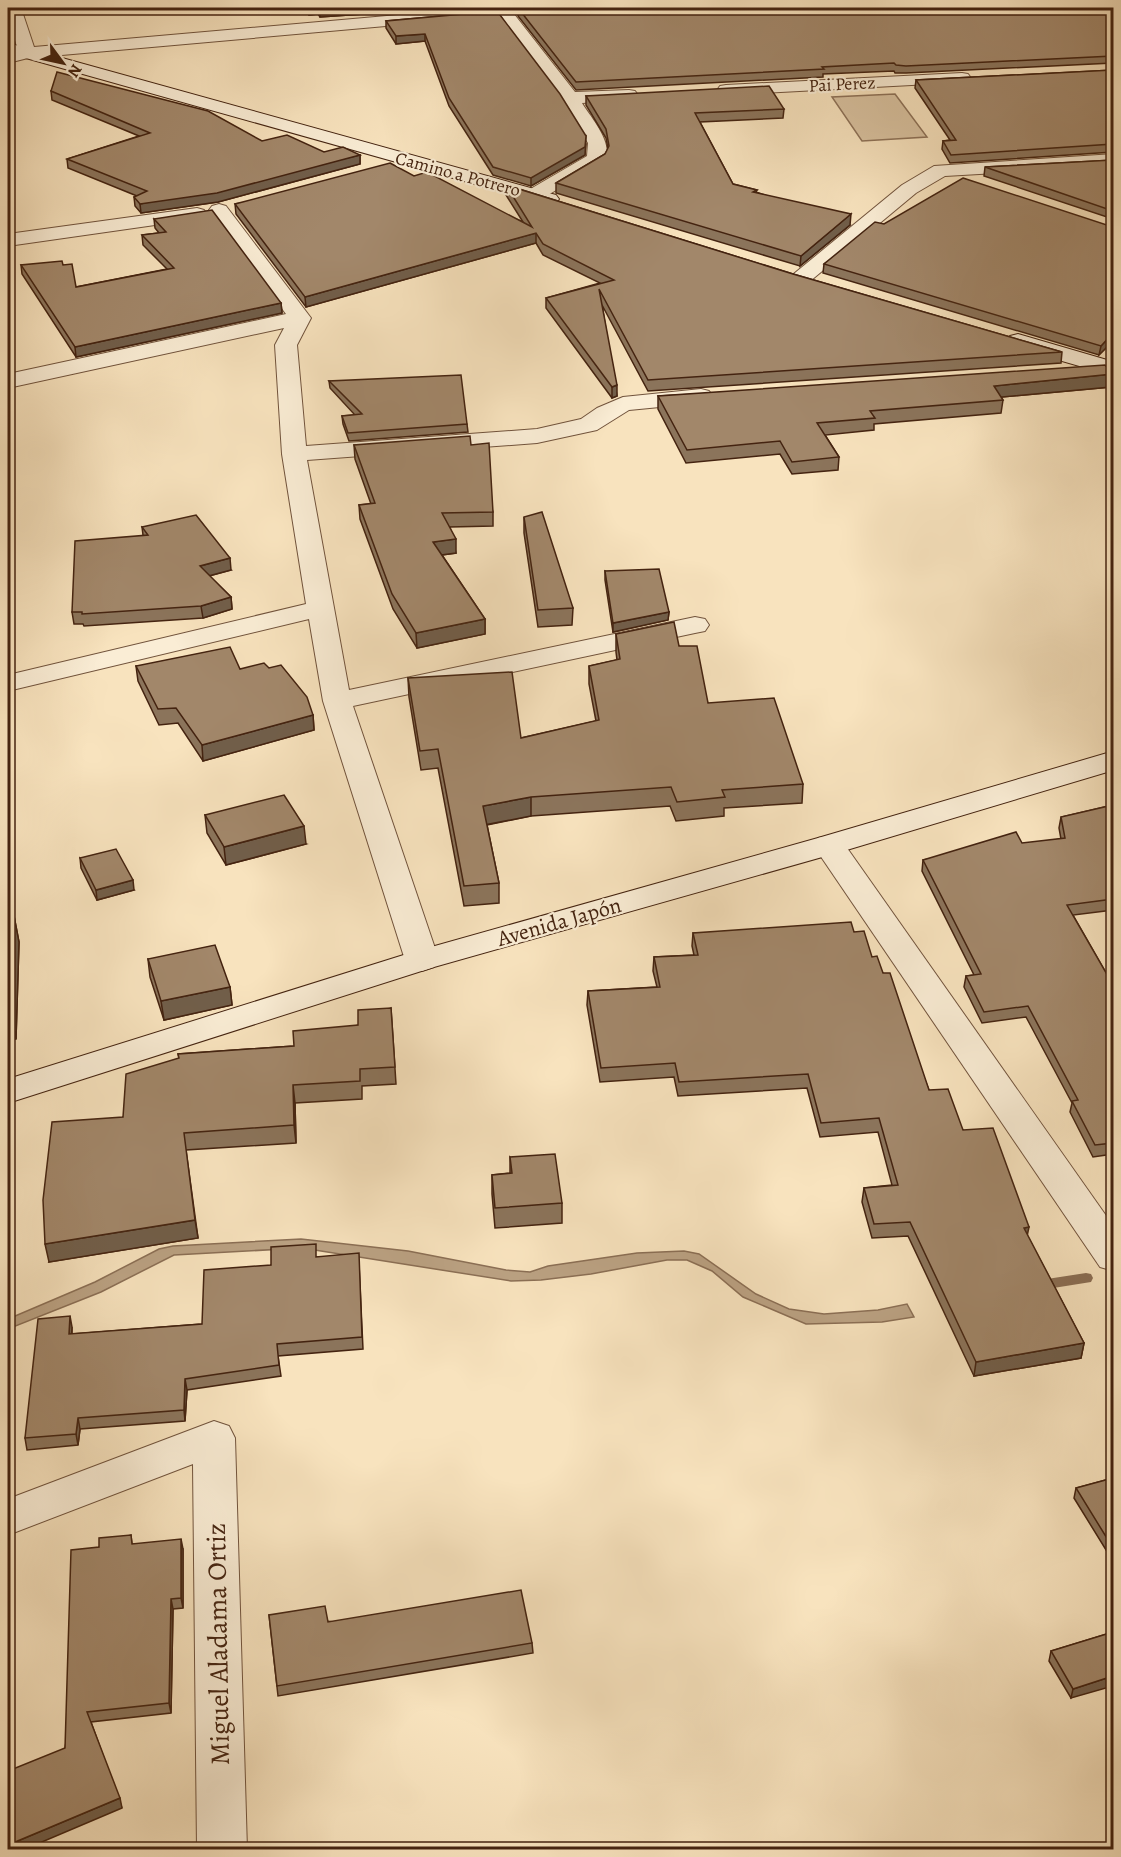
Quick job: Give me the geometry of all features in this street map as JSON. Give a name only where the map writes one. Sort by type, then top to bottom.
[{"type":"street","points":[[13,8],[14,53],[502,8],[527,8]]},
{"type":"street","points":[[502,8],[570,98],[597,143],[597,158],[534,195]]},
{"type":"street","points":[[258,15],[266,31]]},
{"type":"street","name":"Camino a Potrero","points":[[14,53],[568,205]]},
{"type":"street","name":"Pai Perez","points":[[712,91],[984,76]]},
{"type":"street","points":[[570,98],[641,95]]},
{"type":"street","points":[[374,169],[408,160]]},
{"type":"street","points":[[801,277],[909,189],[941,170],[1113,160]]},
{"type":"street","points":[[941,170],[985,185]]},
{"type":"street","points":[[8,240],[230,207],[300,318]]},
{"type":"street","points":[[779,270],[824,284]]},
{"type":"street","points":[[8,381],[300,318]]},
{"type":"street","points":[[300,318],[286,345],[294,454],[337,701],[422,960]]},
{"type":"street","points":[[996,334],[1112,367]]},
{"type":"street","points":[[1051,372],[1112,367]]},
{"type":"street","points":[[294,454],[537,436],[589,425],[605,413],[623,404],[718,395]]},
{"type":"street","points":[[8,683],[322,608]]},
{"type":"street","points":[[337,701],[695,625]]},
{"type":"street","name":"Avenida Japón","points":[[8,1091],[422,960],[829,845],[1113,760]]},
{"type":"street","points":[[829,845],[1113,1257]]},
{"type":"street","name":"Miguel Aladama Ortiz","points":[[8,1517],[214,1438],[222,1850]]},
{"type":"shaded area","points":[[895,94],[927,137],[862,141],[832,97]]},
{"type":"shaded area","points":[[301,1239],[408,1251],[506,1270],[530,1272],[548,1266],[637,1253],[684,1251],[699,1254],[756,1294],[789,1309],[824,1314],[878,1310],[907,1304],[914,1317],[882,1322],[806,1324],[743,1297],[712,1271],[687,1260],[667,1260],[591,1274],[541,1280],[511,1281],[302,1248],[174,1255],[101,1292],[8,1329],[8,1319],[95,1282],[159,1249],[173,1246]]},
{"type":"building","points":[[318,8],[356,8],[320,10]]},
{"type":"building","points":[[518,8],[1113,8],[1113,56],[906,66],[894,63],[822,67],[824,69],[576,82]]},
{"type":"building","points":[[497,11],[560,94],[586,136],[585,147],[531,178],[493,167],[449,98],[425,34],[396,36],[386,21]]},
{"type":"building","points":[[1113,70],[1113,144],[951,155],[943,141],[956,140],[916,80]]},
{"type":"building","points":[[57,72],[208,111],[262,141],[287,135],[324,152],[343,147],[360,155],[217,193],[140,204],[134,197],[147,191],[67,159],[150,133],[51,91]]},
{"type":"building","points":[[769,86],[784,109],[695,113],[733,184],[757,190],[753,192],[851,214],[801,256],[556,183],[605,154],[609,146],[606,129],[586,96]]},
{"type":"building","points":[[1113,160],[1113,211],[985,167]]},
{"type":"building","points":[[390,163],[414,176],[427,172],[532,227],[506,185],[793,274],[1062,352],[648,380],[599,289],[617,385],[612,387],[546,298],[614,280],[543,244],[536,233],[305,297],[235,204]]},
{"type":"building","points":[[963,178],[1113,227],[1113,333],[1101,346],[824,264],[875,222],[884,224]]},
{"type":"building","points":[[212,210],[281,303],[75,347],[21,265],[62,261],[63,265],[72,264],[76,287],[174,268],[142,235],[166,232],[154,219]]},
{"type":"building","points":[[1105,365],[1113,374],[994,386],[1003,400],[870,411],[875,418],[817,423],[839,457],[792,462],[780,441],[687,450],[658,396]]},
{"type":"building","points":[[461,375],[467,424],[348,433],[342,416],[362,414],[329,381]]},
{"type":"building","points":[[470,436],[471,445],[489,443],[493,512],[442,513],[456,539],[433,542],[485,619],[416,633],[392,594],[359,505],[375,503],[354,445]]},
{"type":"building","points":[[542,512],[573,608],[538,610],[524,517]]},
{"type":"building","points":[[196,515],[230,558],[200,566],[231,597],[201,606],[82,614],[82,612],[72,612],[75,541],[148,535],[142,527]]},
{"type":"building","points":[[659,569],[669,612],[613,623],[605,571]]},
{"type":"building","points":[[674,622],[679,646],[697,646],[708,703],[774,698],[803,784],[722,790],[725,797],[677,802],[671,787],[531,797],[483,806],[499,883],[464,886],[438,749],[420,751],[408,678],[512,672],[521,738],[599,720],[589,666],[620,659],[616,634]]},
{"type":"building","points":[[230,647],[240,669],[264,663],[269,668],[281,665],[307,697],[313,715],[202,745],[176,708],[158,709],[136,666]]},
{"type":"building","points":[[284,795],[304,826],[224,847],[205,815]]},
{"type":"building","points":[[1113,805],[1113,899],[1067,905],[1113,985],[1113,1143],[1095,1145],[1072,1101],[1078,1100],[1028,1006],[984,1012],[966,976],[981,974],[923,860],[1016,832],[1022,843],[1065,838],[1061,817]]},
{"type":"building","points":[[116,849],[133,880],[96,890],[80,858]]},
{"type":"building","points":[[14,916],[11,1013],[8,1013],[8,918]]},
{"type":"building","points":[[851,922],[854,932],[864,931],[872,957],[877,956],[883,973],[890,973],[929,1090],[948,1089],[963,1130],[993,1128],[1029,1227],[1024,1228],[1084,1343],[976,1362],[910,1222],[874,1224],[864,1188],[898,1185],[879,1118],[821,1123],[808,1074],[679,1082],[675,1063],[601,1068],[588,991],[660,987],[654,957],[698,955],[693,933]]},
{"type":"building","points":[[215,945],[230,987],[161,1001],[148,959]]},
{"type":"building","points":[[391,1008],[395,1067],[360,1069],[360,1081],[293,1085],[294,1125],[184,1133],[195,1220],[45,1244],[43,1200],[52,1122],[123,1117],[126,1074],[179,1058],[178,1054],[294,1046],[293,1031],[358,1025],[358,1010]]},
{"type":"building","points":[[555,1154],[562,1203],[495,1208],[492,1175],[512,1173],[510,1157]]},
{"type":"building","points":[[316,1244],[316,1257],[359,1253],[362,1337],[277,1344],[279,1365],[185,1379],[184,1410],[78,1418],[76,1434],[25,1438],[38,1319],[70,1316],[69,1334],[202,1324],[204,1270],[271,1265],[271,1247]]},
{"type":"building","points":[[1113,1478],[1113,1548],[1076,1488]]},
{"type":"building","points":[[131,1535],[132,1544],[181,1539],[181,1598],[171,1599],[169,1703],[87,1712],[120,1798],[8,1845],[8,1771],[65,1748],[71,1550],[99,1547],[99,1538]]},
{"type":"building","points":[[521,1590],[532,1643],[277,1686],[269,1615],[325,1606],[328,1622]]},
{"type":"building","points":[[1113,1632],[1113,1676],[1073,1689],[1051,1651]]},
{"type":"waterway","points":[[1047,1284],[1086,1278]]}]
